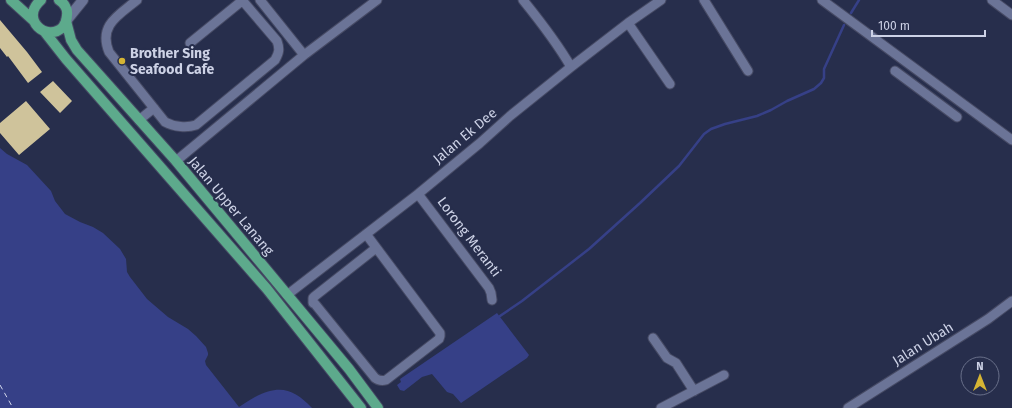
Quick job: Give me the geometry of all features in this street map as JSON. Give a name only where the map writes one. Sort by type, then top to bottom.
[{"type":"main road","name":"Jalan Upper Lanang","points":[[12,0],[33,20],[40,29],[44,31],[71,65],[267,289],[361,408]]},
{"type":"main road","points":[[33,20],[32,14],[36,4],[41,0]]},
{"type":"main road","name":"Jalan Upper Lanang","points":[[59,0],[67,10],[68,16],[66,21],[71,40],[77,50],[176,161],[349,369],[378,408]]},
{"type":"main road","points":[[44,31],[55,32],[64,26],[66,21]]},
{"type":"street","points":[[66,21],[83,0]]},
{"type":"street","points":[[137,0],[108,26],[106,45],[109,52],[154,108],[166,122],[172,125],[191,127],[196,125],[275,60],[280,48],[277,41],[243,0],[190,43]]},
{"type":"street","points":[[260,0],[304,55]]},
{"type":"street","points":[[176,161],[304,55],[377,0]]},
{"type":"street","points":[[523,0],[551,35],[572,67]]},
{"type":"street","points":[[704,0],[748,71]]},
{"type":"street","points":[[822,0],[1012,140]]},
{"type":"street","points":[[992,0],[1012,15]]},
{"type":"street","name":"Jalan Ek Dee","points":[[287,294],[418,194],[510,116],[628,23],[659,1]]},
{"type":"street","points":[[264,25],[274,17]]},
{"type":"street","points":[[628,23],[670,84]]},
{"type":"street","points":[[903,77],[911,66]]},
{"type":"street","points":[[895,71],[957,116]]},
{"type":"street","points":[[949,111],[956,99]]},
{"type":"street","points":[[139,120],[154,108]]},
{"type":"street","name":"Lorong Meranti","points":[[418,194],[489,288],[492,300]]},
{"type":"street","points":[[366,234],[440,333],[439,339],[386,380],[380,381],[375,378],[313,302],[313,298],[376,248]]},
{"type":"street","name":"Jalan Ubah","points":[[848,408],[988,319],[1012,301]]},
{"type":"street","points":[[653,338],[667,358],[676,363],[694,391]]},
{"type":"street","points":[[349,369],[360,360]]},
{"type":"street","points":[[661,408],[724,375]]},
{"type":"water","points":[[0,148],[7,154],[27,165],[51,191],[55,201],[65,214],[103,233],[120,249],[126,259],[127,272],[147,299],[168,317],[188,329],[206,347],[208,355],[205,361],[206,365],[239,407],[264,393],[286,390],[299,396],[312,408],[0,408]]},
{"type":"water","points":[[497,313],[529,355],[527,358],[461,403],[453,394],[447,392],[432,374],[422,377],[404,391],[400,390],[397,385],[401,382],[400,379]]},
{"type":"building","points":[[0,20],[42,72],[28,83],[8,56],[7,57],[0,48]]},
{"type":"building","points":[[53,81],[72,101],[60,113],[40,92]]},
{"type":"building","points":[[26,101],[50,129],[19,155],[0,133],[0,123]]},
{"type":"waterway","points":[[851,13],[859,0]]},
{"type":"waterway","points":[[500,316],[522,301],[589,249],[679,166],[704,134],[711,129],[725,124],[757,116],[814,89],[824,78],[824,69],[844,25]]},
{"type":"ferry route","points":[[0,385],[13,408]]},
{"type":"place","name":"Brother Sing Seafood Cafe","points":[[122,61]]}]
